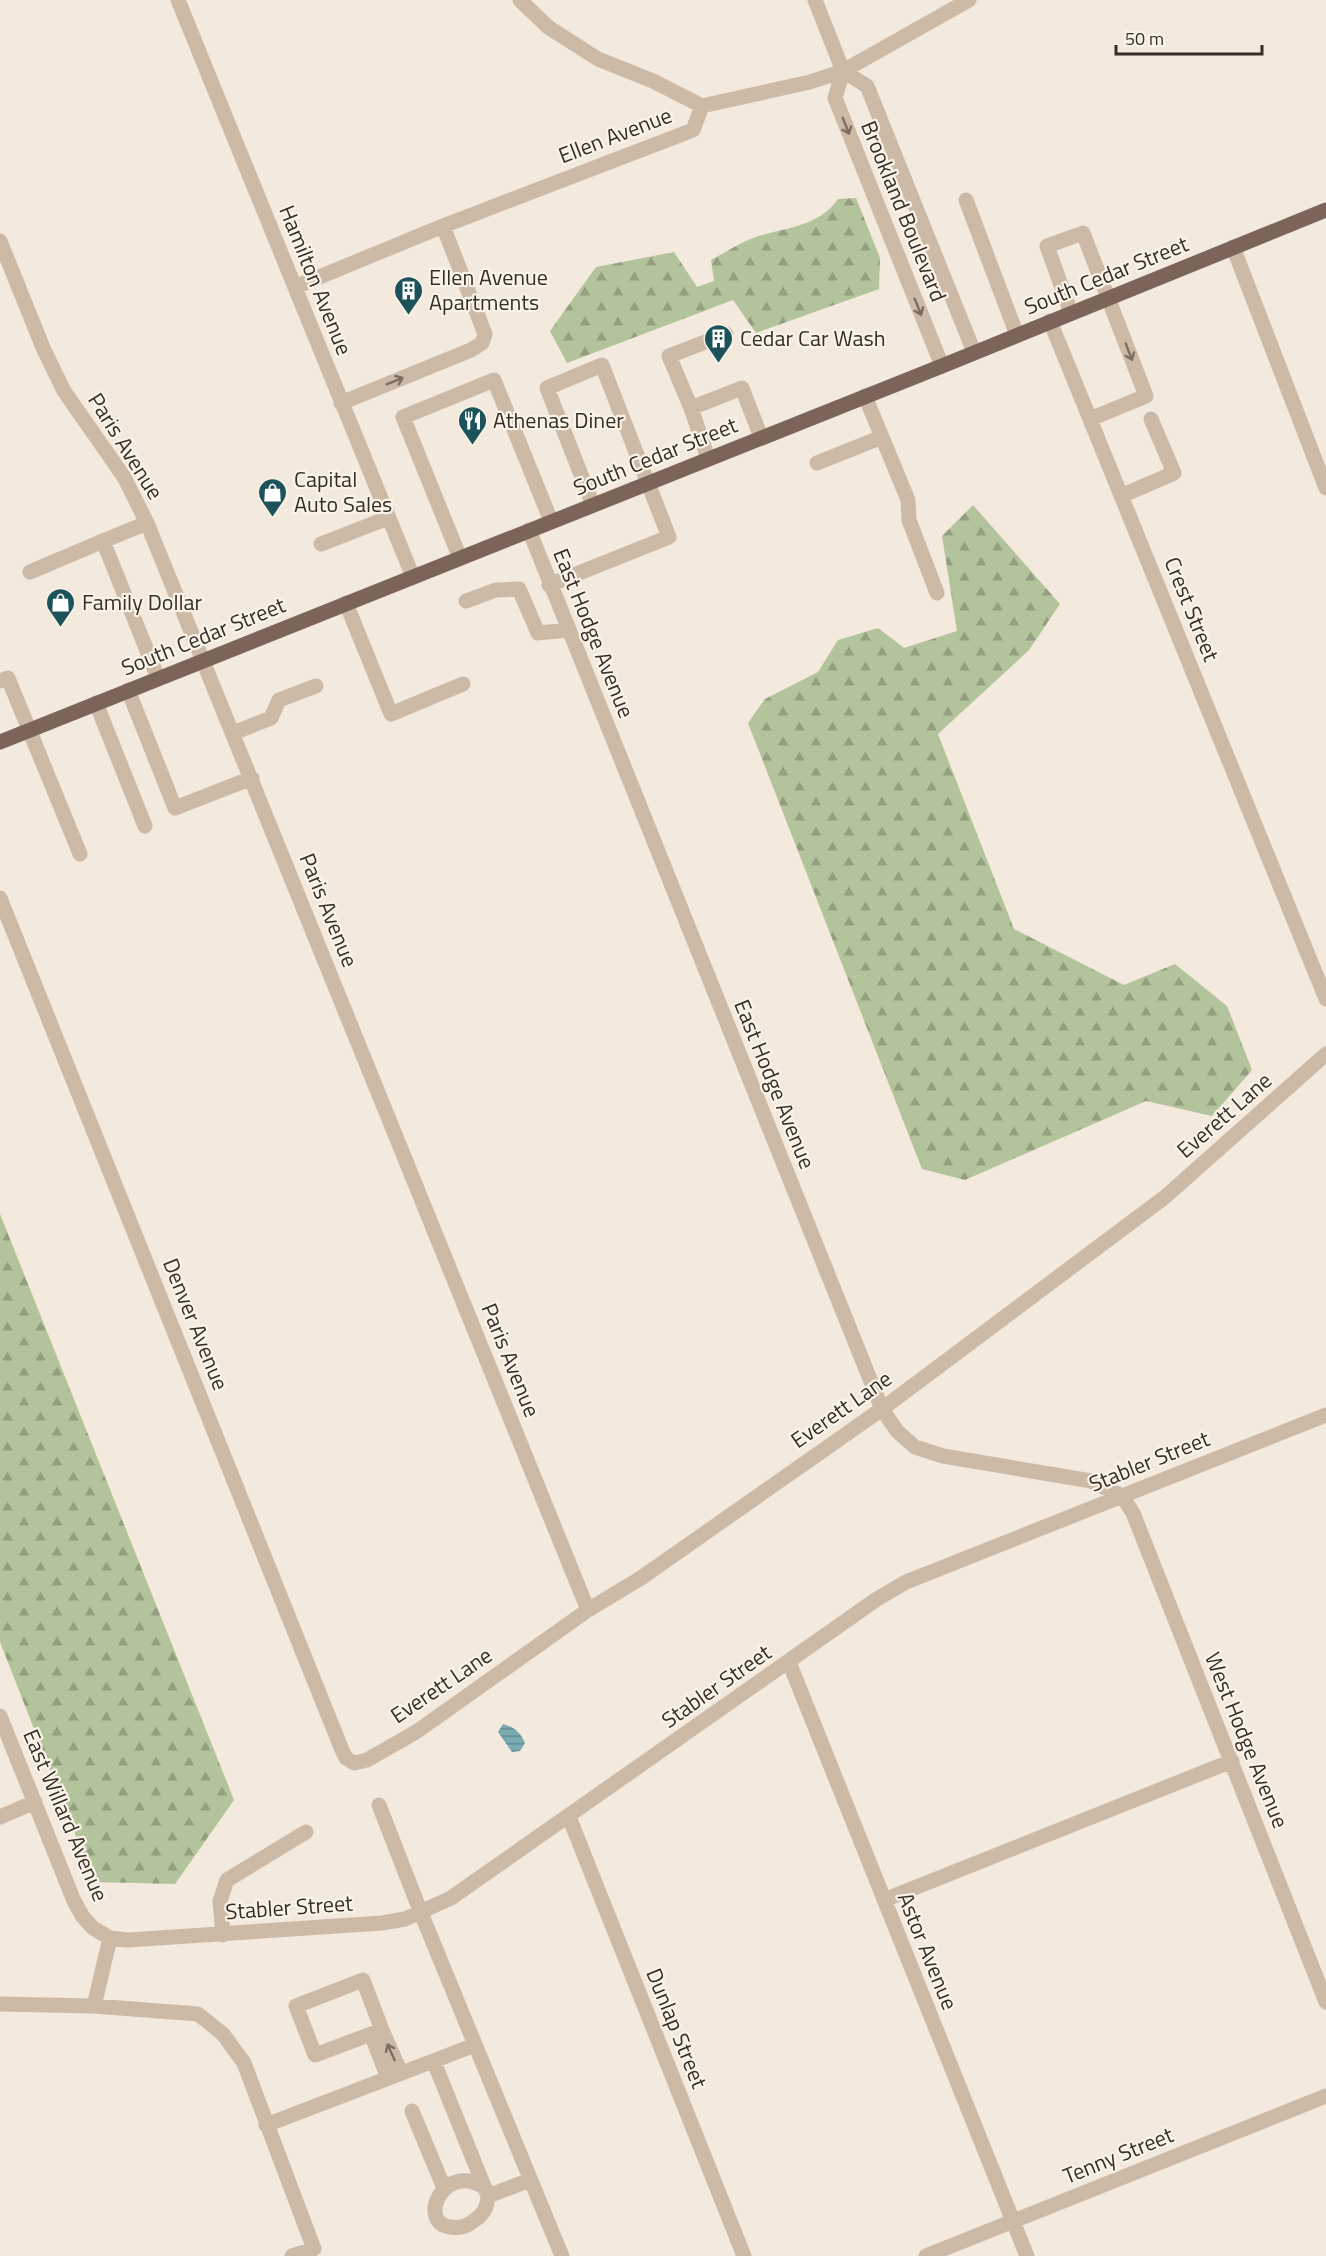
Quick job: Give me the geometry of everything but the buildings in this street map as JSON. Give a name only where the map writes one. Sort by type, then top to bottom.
[{"type":"main road","name":"South Cedar Street","points":[[0,742],[1326,210]]},
{"type":"street","name":"Hamilton Avenue","points":[[178,0],[412,577]]},
{"type":"street","points":[[520,0],[548,27],[597,59],[653,81],[702,106]]},
{"type":"street","points":[[815,0],[843,70]]},
{"type":"street","name":"Ellen Avenue","points":[[295,287],[443,226],[693,130],[702,106],[810,82],[843,70],[969,0]]},
{"type":"street","name":"Brookland Boulevard","points":[[942,366],[835,98],[843,70],[867,86],[974,352]]},
{"type":"street","points":[[966,200],[1017,335]]},
{"type":"street","points":[[341,403],[471,350],[482,343],[485,334],[443,226]]},
{"type":"street","points":[[1071,313],[1047,246],[1083,233],[1146,396],[1090,419]]},
{"type":"street","name":"Paris Avenue","points":[[0,241],[44,350],[64,391],[124,477],[147,522],[588,1610]]},
{"type":"street","points":[[1233,248],[1326,488]]},
{"type":"street","name":"Crest Street","points":[[1050,321],[1326,999]]},
{"type":"street","points":[[708,458],[691,408],[669,356],[726,334]]},
{"type":"street","points":[[549,585],[669,537],[602,365],[548,388],[593,505]]},
{"type":"street","points":[[460,558],[403,417],[474,388],[494,380],[552,521]]},
{"type":"street","points":[[691,408],[742,388],[761,437]]},
{"type":"street","points":[[865,396],[908,500],[909,520],[937,593]]},
{"type":"street","points":[[1121,496],[1174,473],[1151,419]]},
{"type":"street","points":[[817,463],[882,437]]},
{"type":"street","points":[[321,544],[388,518]]},
{"type":"street","points":[[30,572],[147,522]]},
{"type":"street","name":"East Hodge Avenue","points":[[529,530],[549,585],[882,1409],[897,1431],[915,1448],[943,1456],[1090,1481],[1122,1496]]},
{"type":"street","points":[[103,541],[158,678]]},
{"type":"street","points":[[466,601],[496,590],[519,589],[538,633],[568,630]]},
{"type":"street","points":[[345,603],[391,714],[463,684]]},
{"type":"street","points":[[0,681],[8,678],[80,854]]},
{"type":"street","points":[[233,733],[271,718],[279,700],[316,686]]},
{"type":"street","points":[[128,690],[176,808],[252,778]]},
{"type":"street","points":[[96,703],[145,826]]},
{"type":"street","name":"Denver Avenue","points":[[0,898],[342,1750],[346,1758],[354,1763]]},
{"type":"street","name":"Everett Lane","points":[[354,1763],[367,1760],[416,1732],[588,1610],[641,1578],[882,1409],[1165,1197],[1326,1054]]},
{"type":"street","name":"Stabler Street","points":[[110,1938],[128,1940],[223,1935],[382,1923],[405,1919],[451,1898],[878,1599],[906,1582],[1326,1415]]},
{"type":"street","name":"West Hodge Avenue","points":[[1122,1496],[1133,1513],[1326,2002]]},
{"type":"street","name":"Astor Avenue","points":[[789,1662],[1027,2256]]},
{"type":"street","name":"East Willard Avenue","points":[[0,1716],[83,1917],[93,1928],[110,1938]]},
{"type":"street","points":[[884,1900],[1232,1761]]},
{"type":"street","points":[[0,1816],[35,1802]]},
{"type":"street","points":[[379,1805],[562,2256]]},
{"type":"street","name":"Dunlap Street","points":[[569,1817],[744,2256]]},
{"type":"street","points":[[223,1935],[220,1901],[228,1880],[306,1832]]},
{"type":"street","points":[[94,2006],[110,1938]]},
{"type":"street","points":[[376,2032],[315,2055],[296,2006],[363,1980],[376,2032],[394,2075]]},
{"type":"street","points":[[0,2004],[94,2006],[198,2014],[223,2034],[244,2063],[316,2252],[292,2256]]},
{"type":"street","points":[[266,2125],[475,2045]]},
{"type":"street","points":[[434,2062],[487,2192],[487,2207],[480,2217],[468,2225],[456,2228],[445,2226],[438,2220],[435,2209],[437,2198],[444,2188],[464,2181],[475,2181],[487,2192]]},
{"type":"street","name":"Tenny Street","points":[[926,2256],[1326,2096]]},
{"type":"street","points":[[412,2110],[444,2188]]},
{"type":"street","points":[[487,2192],[530,2180]]},
{"type":"green space","points":[[856,198],[880,258],[879,289],[756,333],[733,300],[567,363],[550,331],[596,267],[674,252],[697,287],[714,281],[711,260],[753,238],[800,225],[821,216],[838,199]]},
{"type":"green space","points":[[973,505],[1060,604],[1029,650],[938,734],[1014,929],[1124,985],[1175,964],[1227,1006],[1252,1070],[1212,1116],[1146,1101],[965,1180],[922,1169],[748,723],[765,699],[818,672],[838,640],[878,628],[904,648],[957,631],[942,536]]},
{"type":"green space","points":[[0,1214],[234,1800],[175,1884],[94,1882],[0,1642]]},
{"type":"water","points":[[503,1724],[514,1729],[521,1736],[525,1743],[520,1751],[512,1752],[498,1732]]},
{"type":"place","name":"Ellen Avenue Apartments","points":[[408,316]]},
{"type":"place","name":"Cedar Car Wash","points":[[719,364]]},
{"type":"place","name":"Athenas Diner","points":[[472,446]]},
{"type":"place","name":"Capital Auto Sales","points":[[273,518]]},
{"type":"place","name":"Family Dollar","points":[[61,628]]}]
